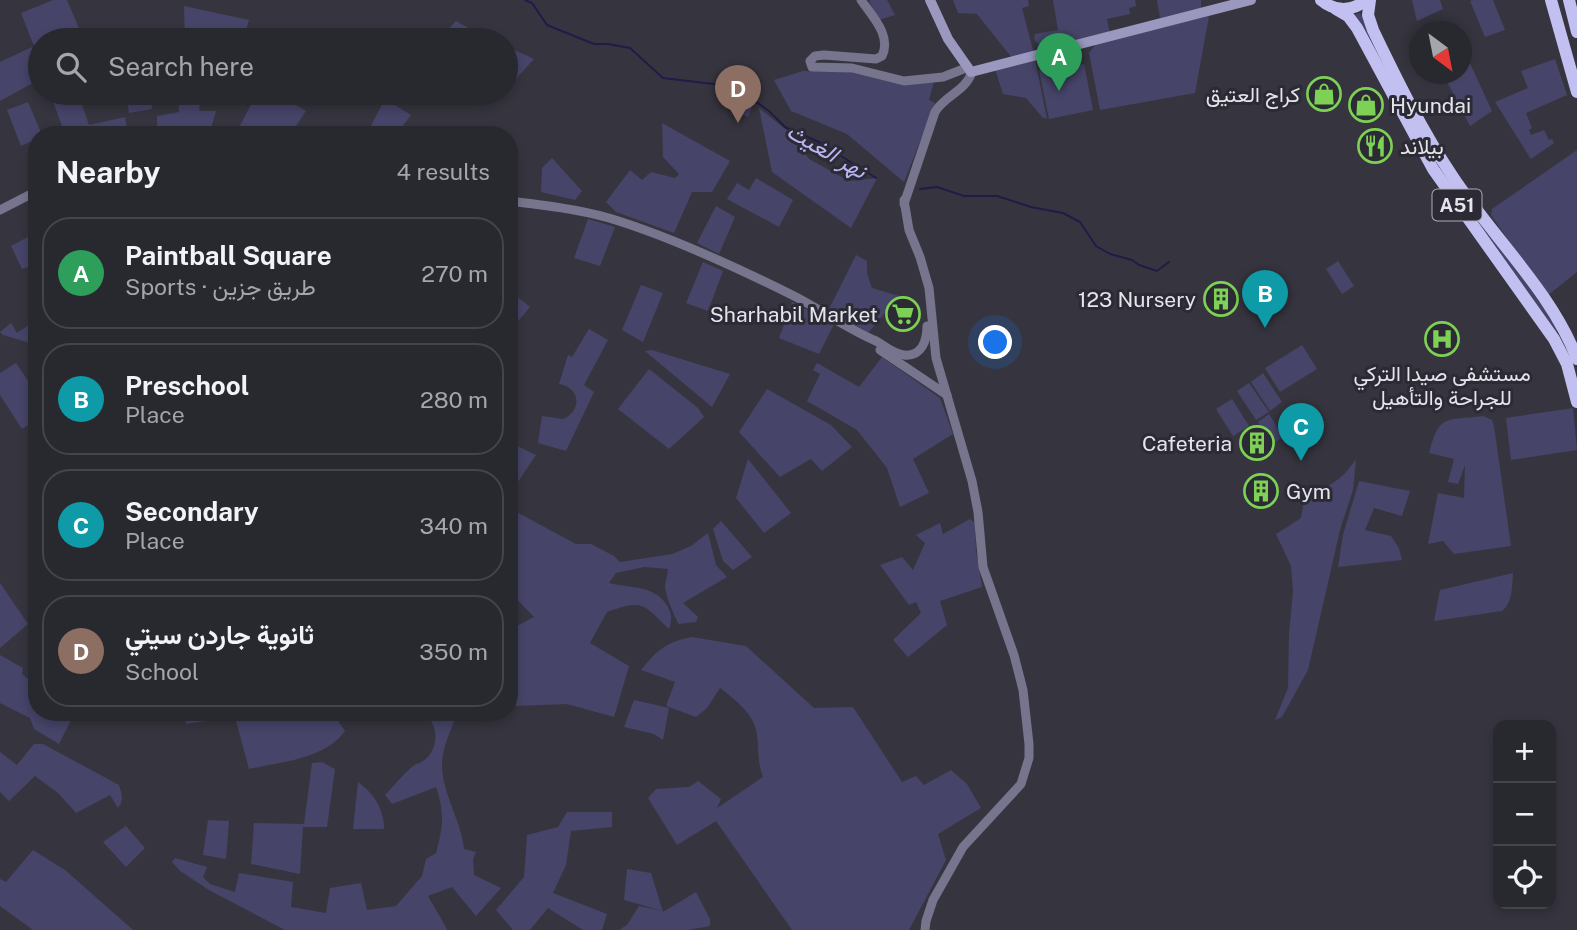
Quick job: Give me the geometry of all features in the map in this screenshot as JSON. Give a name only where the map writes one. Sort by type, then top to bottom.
[{"type":"highway","name":"A51","points":[[1321,0],[1348,16],[1357,28],[1433,169],[1554,339],[1567,364],[1577,402]]},
{"type":"highway","name":"A51","points":[[1336,9],[1355,8],[1368,0]]},
{"type":"highway","name":"A51","points":[[1368,0],[1368,15],[1374,30],[1434,148],[1472,204],[1545,301],[1565,331],[1577,359]]},
{"type":"highway","points":[[1551,0],[1577,92]]},
{"type":"highway","points":[[1569,0],[1577,32]]},
{"type":"highway","points":[[1545,301],[1577,337]]},
{"type":"main road","points":[[930,0],[948,40],[969,70],[1251,0]]},
{"type":"street","points":[[861,0],[884,38],[886,49],[882,56],[876,59],[819,56],[810,61],[812,66],[852,68],[904,81],[943,77],[969,70]]},
{"type":"street","points":[[925,930],[933,900],[963,846],[1021,784],[1029,758],[1023,690],[1014,655],[983,566],[972,481],[940,374],[921,264],[906,223],[904,200],[935,112],[941,103],[962,89],[969,70]]},
{"type":"street","points":[[0,210],[28,196]]},
{"type":"street","points":[[518,202],[559,207],[608,218],[637,228],[796,298],[897,353],[925,351],[936,358]]},
{"type":"street","points":[[930,313],[927,341],[936,358]]},
{"type":"street","points":[[869,339],[904,367],[947,395]]},
{"type":"street","points":[[904,367],[912,354],[927,341]]},
{"type":"street","points":[[926,380],[935,380],[940,374]]},
{"type":"shaded area","points":[[53,0],[67,0],[79,28],[28,28],[28,31],[21,13]]},
{"type":"shaded area","points":[[887,0],[895,15],[879,20],[869,1]]},
{"type":"shaded area","points":[[953,0],[1028,0],[1029,6],[1022,8],[1034,54],[1012,58],[977,14],[958,13]]},
{"type":"shaded area","points":[[1053,0],[1135,0],[1136,6],[1129,8],[1130,14],[1107,19],[1110,34],[1044,51],[1034,39],[1035,34],[1058,30]]},
{"type":"shaded area","points":[[1157,0],[1201,0],[1201,8],[1160,18]]},
{"type":"shaded area","points":[[1412,0],[1440,0],[1443,9],[1417,21]]},
{"type":"shaded area","points":[[1493,0],[1505,30],[1485,37],[1470,1]]},
{"type":"shaded area","points":[[184,6],[249,20],[247,28],[185,28]]},
{"type":"shaded area","points":[[1360,13],[1373,43],[1491,234],[1559,330],[1555,332],[1451,188],[1354,15]]},
{"type":"shaded area","points":[[1209,16],[1195,93],[1100,110],[1089,53],[1096,44]]},
{"type":"shaded area","points":[[456,21],[468,28],[449,28]]},
{"type":"shaded area","points":[[28,49],[28,86],[0,101],[0,62]]},
{"type":"shaded area","points":[[518,52],[534,59],[518,77]]},
{"type":"shaded area","points":[[1035,59],[1047,119],[1042,117],[1026,98],[1003,94],[995,69]]},
{"type":"shaded area","points":[[1555,59],[1567,95],[1526,113],[1532,128],[1529,130],[1531,135],[1544,130],[1549,140],[1552,139],[1554,143],[1531,159],[1495,102],[1528,88],[1521,71]]},
{"type":"shaded area","points":[[1069,63],[1070,68],[1084,64],[1093,110],[1049,119],[1039,70]]},
{"type":"shaded area","points":[[1472,68],[1492,111],[1470,126],[1448,84],[1472,84]]},
{"type":"shaded area","points":[[803,71],[849,72],[903,85],[934,82],[929,100],[935,103],[904,182],[847,134],[791,111],[774,80]]},
{"type":"shaded area","points":[[731,94],[753,105],[748,117],[725,106]]},
{"type":"shaded area","points":[[28,102],[38,126],[28,126],[28,143],[21,146],[7,110]]},
{"type":"shaded area","points":[[54,105],[82,105],[89,125],[125,117],[126,126],[74,126],[62,126]]},
{"type":"shaded area","points":[[128,105],[152,105],[152,109],[129,113]]},
{"type":"shaded area","points":[[179,105],[200,105],[199,111],[216,111],[212,126],[157,126],[157,116],[179,112]]},
{"type":"shaded area","points":[[251,105],[296,105],[306,111],[296,126],[240,126]]},
{"type":"shaded area","points":[[382,105],[395,105],[411,115],[403,126],[371,126]]},
{"type":"shaded area","points":[[759,108],[789,132],[809,159],[849,181],[877,178],[851,228],[772,172]]},
{"type":"shaded area","points":[[662,123],[730,161],[712,192],[692,192],[674,233],[616,212],[606,202],[630,170],[642,180],[651,172],[675,178],[679,174],[663,157]]},
{"type":"shaded area","points":[[1577,150],[1577,272],[1547,296],[1491,215],[1492,209]]},
{"type":"shaded area","points":[[552,158],[582,191],[575,200],[541,192],[542,168]]},
{"type":"shaded area","points":[[756,178],[793,200],[779,227],[727,199],[737,183],[749,190]]},
{"type":"shaded area","points":[[716,206],[735,217],[719,254],[697,243]]},
{"type":"shaded area","points":[[588,219],[615,227],[600,266],[574,258]]},
{"type":"shaded area","points":[[28,237],[28,267],[22,269],[11,246]]},
{"type":"shaded area","points":[[856,255],[867,261],[867,273],[872,288],[899,296],[868,333],[829,309]]},
{"type":"shaded area","points":[[1338,261],[1354,286],[1342,294],[1326,269]]},
{"type":"shaded area","points":[[703,262],[723,271],[708,311],[686,303]]},
{"type":"shaded area","points":[[641,285],[663,293],[643,342],[622,330]]},
{"type":"shaded area","points":[[518,297],[530,307],[518,319]]},
{"type":"shaded area","points":[[792,302],[834,324],[819,354],[779,338]]},
{"type":"shaded area","points":[[11,323],[17,333],[28,326],[28,342],[0,332]]},
{"type":"shaded area","points":[[589,329],[608,340],[584,385],[594,392],[566,451],[538,443],[542,416],[563,419],[574,411],[575,394],[559,384],[568,355],[572,357]]},
{"type":"shaded area","points":[[1302,345],[1317,369],[1280,392],[1265,368]]},
{"type":"shaded area","points":[[652,350],[730,374],[712,407],[645,351]]},
{"type":"shaded area","points":[[882,357],[940,398],[953,434],[913,459],[929,493],[900,507],[887,468],[857,430],[807,401],[820,374],[813,370],[817,363],[859,387]]},
{"type":"shaded area","points":[[16,363],[28,381],[28,425],[22,429],[0,395],[0,373]]},
{"type":"shaded area","points":[[649,369],[698,408],[704,417],[669,449],[618,409]]},
{"type":"shaded area","points":[[1263,373],[1282,402],[1270,411],[1251,382]]},
{"type":"shaded area","points":[[1249,383],[1269,412],[1256,420],[1237,391]]},
{"type":"shaded area","points":[[767,389],[831,425],[852,447],[822,471],[811,459],[780,477],[739,432]]},
{"type":"shaded area","points":[[1232,399],[1249,426],[1233,436],[1216,409]]},
{"type":"shaded area","points":[[1573,408],[1577,450],[1511,460],[1506,418]]},
{"type":"shaded area","points":[[1269,414],[1283,437],[1272,444],[1258,422]]},
{"type":"shaded area","points":[[1483,416],[1492,420],[1494,426],[1511,546],[1454,554],[1443,541],[1428,544],[1438,493],[1464,498],[1465,465],[1458,484],[1448,482],[1454,459],[1429,453],[1437,431],[1446,421]]},
{"type":"shaded area","points":[[518,446],[536,455],[518,482]]},
{"type":"shaded area","points":[[748,459],[791,513],[764,533],[736,498]]},
{"type":"shaded area","points":[[1356,459],[1353,490],[1340,530],[1308,670],[1282,717],[1275,720],[1288,688],[1293,592],[1291,566],[1276,534],[1301,518],[1304,500],[1338,479]]},
{"type":"shaded area","points":[[1359,481],[1410,491],[1402,516],[1374,508],[1365,530],[1391,536],[1399,548],[1402,560],[1338,567],[1343,535]]},
{"type":"shaded area","points":[[518,513],[576,544],[591,544],[620,562],[672,554],[691,546],[708,533],[716,565],[727,577],[683,603],[698,617],[696,622],[679,624],[665,590],[668,569],[644,567],[616,573],[609,583],[656,594],[668,607],[671,623],[669,629],[642,606],[628,606],[607,612],[590,643],[629,666],[614,717],[567,704],[518,706],[518,625],[534,617],[518,600]]},
{"type":"shaded area","points":[[970,519],[975,523],[982,587],[940,601],[947,625],[908,657],[893,640],[921,613],[916,602],[909,605],[880,565],[902,557],[913,570],[925,543],[916,535],[940,523],[943,534]]},
{"type":"shaded area","points":[[721,521],[752,557],[733,570],[723,561],[713,529]]},
{"type":"shaded area","points":[[1513,573],[1510,598],[1502,611],[1434,621],[1440,590]]},
{"type":"shaded area","points":[[0,583],[28,624],[0,648]]},
{"type":"shaded area","points":[[692,637],[746,646],[814,708],[853,707],[902,782],[916,776],[924,785],[951,770],[967,784],[981,808],[938,834],[946,860],[909,930],[792,930],[716,821],[677,845],[648,798],[656,789],[689,787],[698,781],[721,799],[717,808],[763,777],[755,726],[735,700],[720,688],[707,708],[696,717],[666,706],[675,682],[641,670],[663,648],[675,641]]},
{"type":"shaded area","points":[[0,655],[23,668],[22,674],[28,679],[28,717],[0,703]]},
{"type":"shaded area","points":[[634,700],[669,708],[663,740],[654,734],[624,727]]},
{"type":"shaded area","points":[[31,721],[70,721],[59,744],[34,729]]},
{"type":"shaded area","points":[[186,721],[207,721],[186,724]]},
{"type":"shaded area","points":[[236,721],[338,721],[345,731],[326,748],[302,758],[249,769]]},
{"type":"shaded area","points":[[431,721],[454,721],[443,754],[446,790],[459,825],[464,849],[476,852],[473,859],[474,875],[501,888],[476,916],[452,887],[428,896],[446,930],[285,930],[209,890],[180,871],[172,862],[175,858],[207,867],[203,877],[210,884],[235,892],[239,873],[293,882],[291,907],[326,913],[330,888],[361,883],[367,910],[396,906],[422,876],[426,859],[436,853],[442,812],[436,787],[392,804],[385,795],[409,769],[431,753],[435,737]]},
{"type":"shaded area","points":[[34,744],[43,744],[119,785],[122,797],[118,808],[110,795],[76,813],[58,793],[35,776],[9,801],[0,792],[0,752],[17,765]]},
{"type":"shaded area","points":[[322,762],[335,769],[327,827],[303,827],[300,874],[251,864],[254,823],[304,824],[312,763]]},
{"type":"shaded area","points":[[358,782],[377,803],[384,829],[353,829]]},
{"type":"shaded area","points":[[567,812],[612,812],[612,827],[571,831],[566,865],[553,893],[607,914],[602,930],[583,930],[548,908],[530,930],[513,930],[496,910],[524,877],[527,835],[558,827]]},
{"type":"shaded area","points":[[208,820],[229,821],[226,859],[203,855]]},
{"type":"shaded area","points":[[126,826],[145,848],[126,867],[103,842]]},
{"type":"shaded area","points":[[33,850],[65,870],[133,930],[33,930],[0,906],[0,879],[6,882]]},
{"type":"shaded area","points":[[627,869],[651,873],[663,911],[624,900]]},
{"type":"shaded area","points":[[696,892],[710,919],[710,926],[688,930],[619,930],[627,925],[639,906],[663,911]]},
{"type":"waterway","name":"نهر الغيث","points":[[525,0],[532,3],[547,25],[594,44],[630,48],[663,78],[722,85],[748,96],[785,127],[819,142],[876,178]]},
{"type":"waterway","name":"نهر الغيث","points":[[920,189],[937,187],[964,196],[997,196],[1031,207],[1063,213],[1080,222],[1096,246],[1110,254],[1157,271],[1169,262]]},
{"type":"place","name":"Paintball Square","points":[[1059,91]]},
{"type":"place","name":"كراج العتيق","points":[[1324,94]]},
{"type":"place","name":"Hyundai","points":[[1366,105]]},
{"type":"place","name":"ثانوية جاردن سيتي","points":[[738,123]]},
{"type":"place","name":"بيلاند","points":[[1375,146]]},
{"type":"place","name":"123 Nursery","points":[[1221,299]]},
{"type":"place","name":"Sharhabil Market","points":[[903,314]]},
{"type":"place","name":"Preschool","points":[[1265,328]]},
{"type":"place","name":"مستشفى صيدا التركي للجراحة والتأهيل","points":[[1442,339]]},
{"type":"place","name":"Cafeteria","points":[[1257,443]]},
{"type":"place","name":"Secondary","points":[[1301,461]]},
{"type":"place","name":"Gym","points":[[1261,491]]}]
